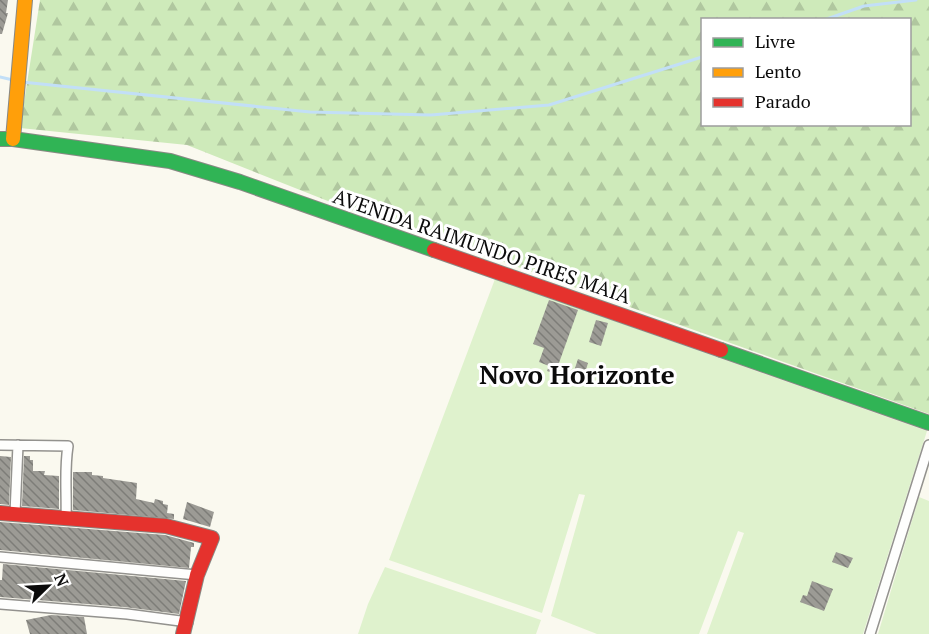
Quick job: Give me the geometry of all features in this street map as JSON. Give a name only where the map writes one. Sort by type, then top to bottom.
[{"type":"street","points":[[18,82],[25,0]]},
{"type":"street","points":[[7,139],[34,0]]},
{"type":"street","name":"AVENIDA RAIMUNDO PIRES MAIA","points":[[7,139],[170,161],[240,182],[929,423]]},
{"type":"street","points":[[0,445],[68,446],[65,469],[66,519]]},
{"type":"street","points":[[15,514],[18,445]]},
{"type":"street","points":[[870,634],[929,445]]},
{"type":"street","points":[[0,513],[166,526],[212,538],[197,575],[186,628],[127,614],[0,604]]},
{"type":"street","points":[[0,557],[197,575]]},
{"type":"green space","points":[[40,0],[929,0],[929,414],[343,207],[187,145],[20,128]]},
{"type":"green space","points":[[495,279],[927,431],[863,634],[707,634],[744,533],[738,531],[699,634],[597,634],[551,616],[585,495],[579,494],[542,613],[389,560]]},
{"type":"green space","points":[[919,497],[929,501],[929,634],[878,634]]},
{"type":"green space","points":[[385,567],[541,620],[536,634],[358,634],[368,604]]},
{"type":"building","points":[[0,0],[8,0],[6,13],[8,13],[2,34],[0,34]]},
{"type":"building","points":[[549,300],[578,310],[555,374],[547,371],[549,366],[539,362],[544,348],[533,344]]},
{"type":"building","points":[[596,320],[608,323],[601,346],[589,342]]},
{"type":"building","points":[[578,359],[588,363],[582,383],[571,380]]},
{"type":"building","points":[[0,456],[11,457],[9,505],[0,504]]},
{"type":"building","points":[[24,456],[30,456],[30,460],[33,460],[33,471],[45,471],[44,475],[59,476],[59,509],[22,506]]},
{"type":"building","points":[[73,472],[92,472],[92,475],[103,476],[103,478],[137,483],[136,499],[154,503],[155,499],[163,501],[163,504],[168,505],[167,513],[174,514],[174,519],[73,510]]},
{"type":"building","points":[[187,502],[214,512],[210,527],[183,519]]},
{"type":"building","points":[[0,522],[165,535],[194,543],[194,547],[191,547],[189,568],[0,550]]},
{"type":"building","points":[[836,552],[853,558],[848,568],[832,562]]},
{"type":"building","points":[[3,564],[186,581],[179,614],[0,597]]},
{"type":"building","points":[[812,581],[833,589],[824,611],[800,602],[803,595],[807,596]]},
{"type":"building","points":[[51,615],[84,617],[87,634],[30,634],[26,620]]},
{"type":"waterway","points":[[830,18],[864,6],[916,0]]},
{"type":"waterway","points":[[22,82],[310,112],[431,115],[549,105],[701,57]]},
{"type":"waterway","points":[[0,77],[13,80]]},
{"type":"traffic: fast","points":[[0,139],[170,161],[240,182],[434,250]]},
{"type":"traffic: fast","points":[[721,350],[929,423]]},
{"type":"traffic: slow","points":[[13,139],[25,0]]},
{"type":"traffic: jam","points":[[434,250],[721,350]]},
{"type":"traffic: jam","points":[[0,513],[166,526],[212,538],[197,575],[183,634]]},
{"type":"district","name":"Novo Horizonte","points":[[577,374]]}]
